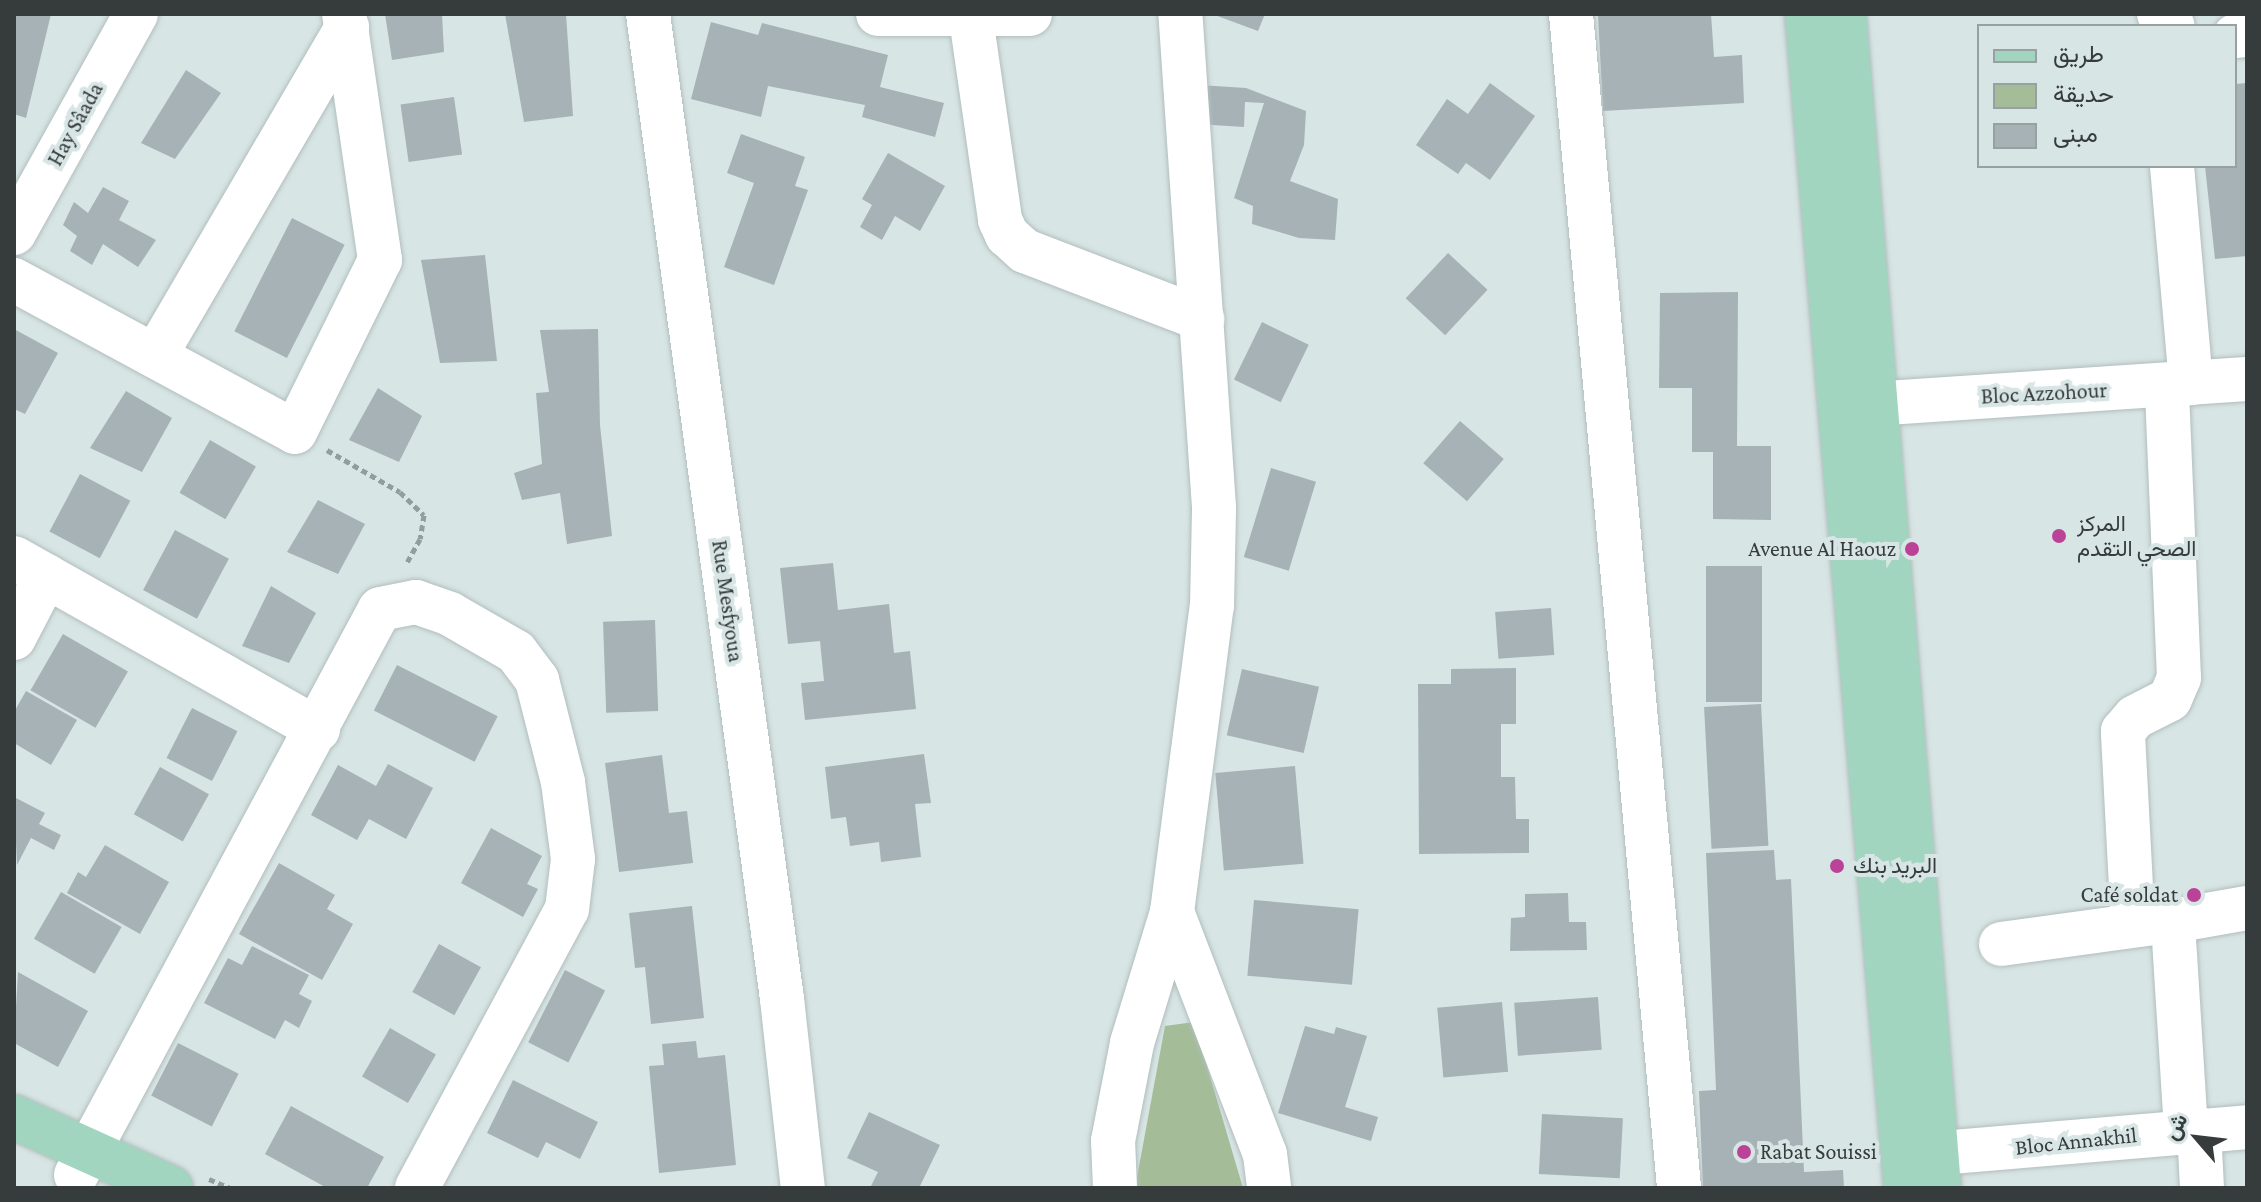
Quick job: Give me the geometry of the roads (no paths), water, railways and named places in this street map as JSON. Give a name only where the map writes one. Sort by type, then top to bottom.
[{"type":"main road","points":[[1807,14],[1858,405]]},
{"type":"main road","points":[[1844,14],[1858,405],[1921,1171]]},
{"type":"main road","points":[[14,1117],[90,1172]]},
{"type":"main road","points":[[14,1148],[90,1172],[171,1188]]},
{"type":"street","name":"Hay Sâada","points":[[14,233],[136,14]]},
{"type":"street","name":"Rue Mesfyoua","points":[[648,14],[780,983],[803,1188]]},
{"type":"street","points":[[878,14],[971,18],[1030,14]]},
{"type":"street","points":[[1115,1188],[1113,1141],[1132,1043],[1172,912],[1212,606],[1214,507],[1180,14]]},
{"type":"street","points":[[1571,14],[1679,1188]]},
{"type":"street","points":[[971,18],[1000,220],[1007,235],[1025,251],[1202,319]]},
{"type":"street","points":[[155,356],[346,20]]},
{"type":"street","points":[[14,280],[295,432],[380,260],[346,20]]},
{"type":"street","points":[[2172,168],[2179,384],[2179,678],[2170,699],[2135,717],[2123,731],[2126,861],[2153,923],[2202,1188]]},
{"type":"street","name":"Bloc Azzohour","points":[[1858,405],[2247,379]]},
{"type":"street","points":[[14,638],[30,567],[318,729]]},
{"type":"street","points":[[90,1172],[380,609],[416,602],[450,614],[516,652],[537,680],[563,782],[573,859],[567,909],[417,1188]]},
{"type":"street","points":[[2001,944],[2247,908]]},
{"type":"street","points":[[1172,912],[1265,1154],[1269,1188]]},
{"type":"street","name":"Bloc Annakhil","points":[[1921,1171],[2193,1129],[2247,1127]]},
{"type":"place","name":"المركز الصحي التقدم","points":[[2059,536]]},
{"type":"place","name":"Avenue Al Haouz","points":[[1912,549]]},
{"type":"place","name":"البريد بنك","points":[[1837,866]]},
{"type":"place","name":"Café soldat","points":[[2194,895]]},
{"type":"place","name":"Rabat Souissi","points":[[1744,1152]]}]
